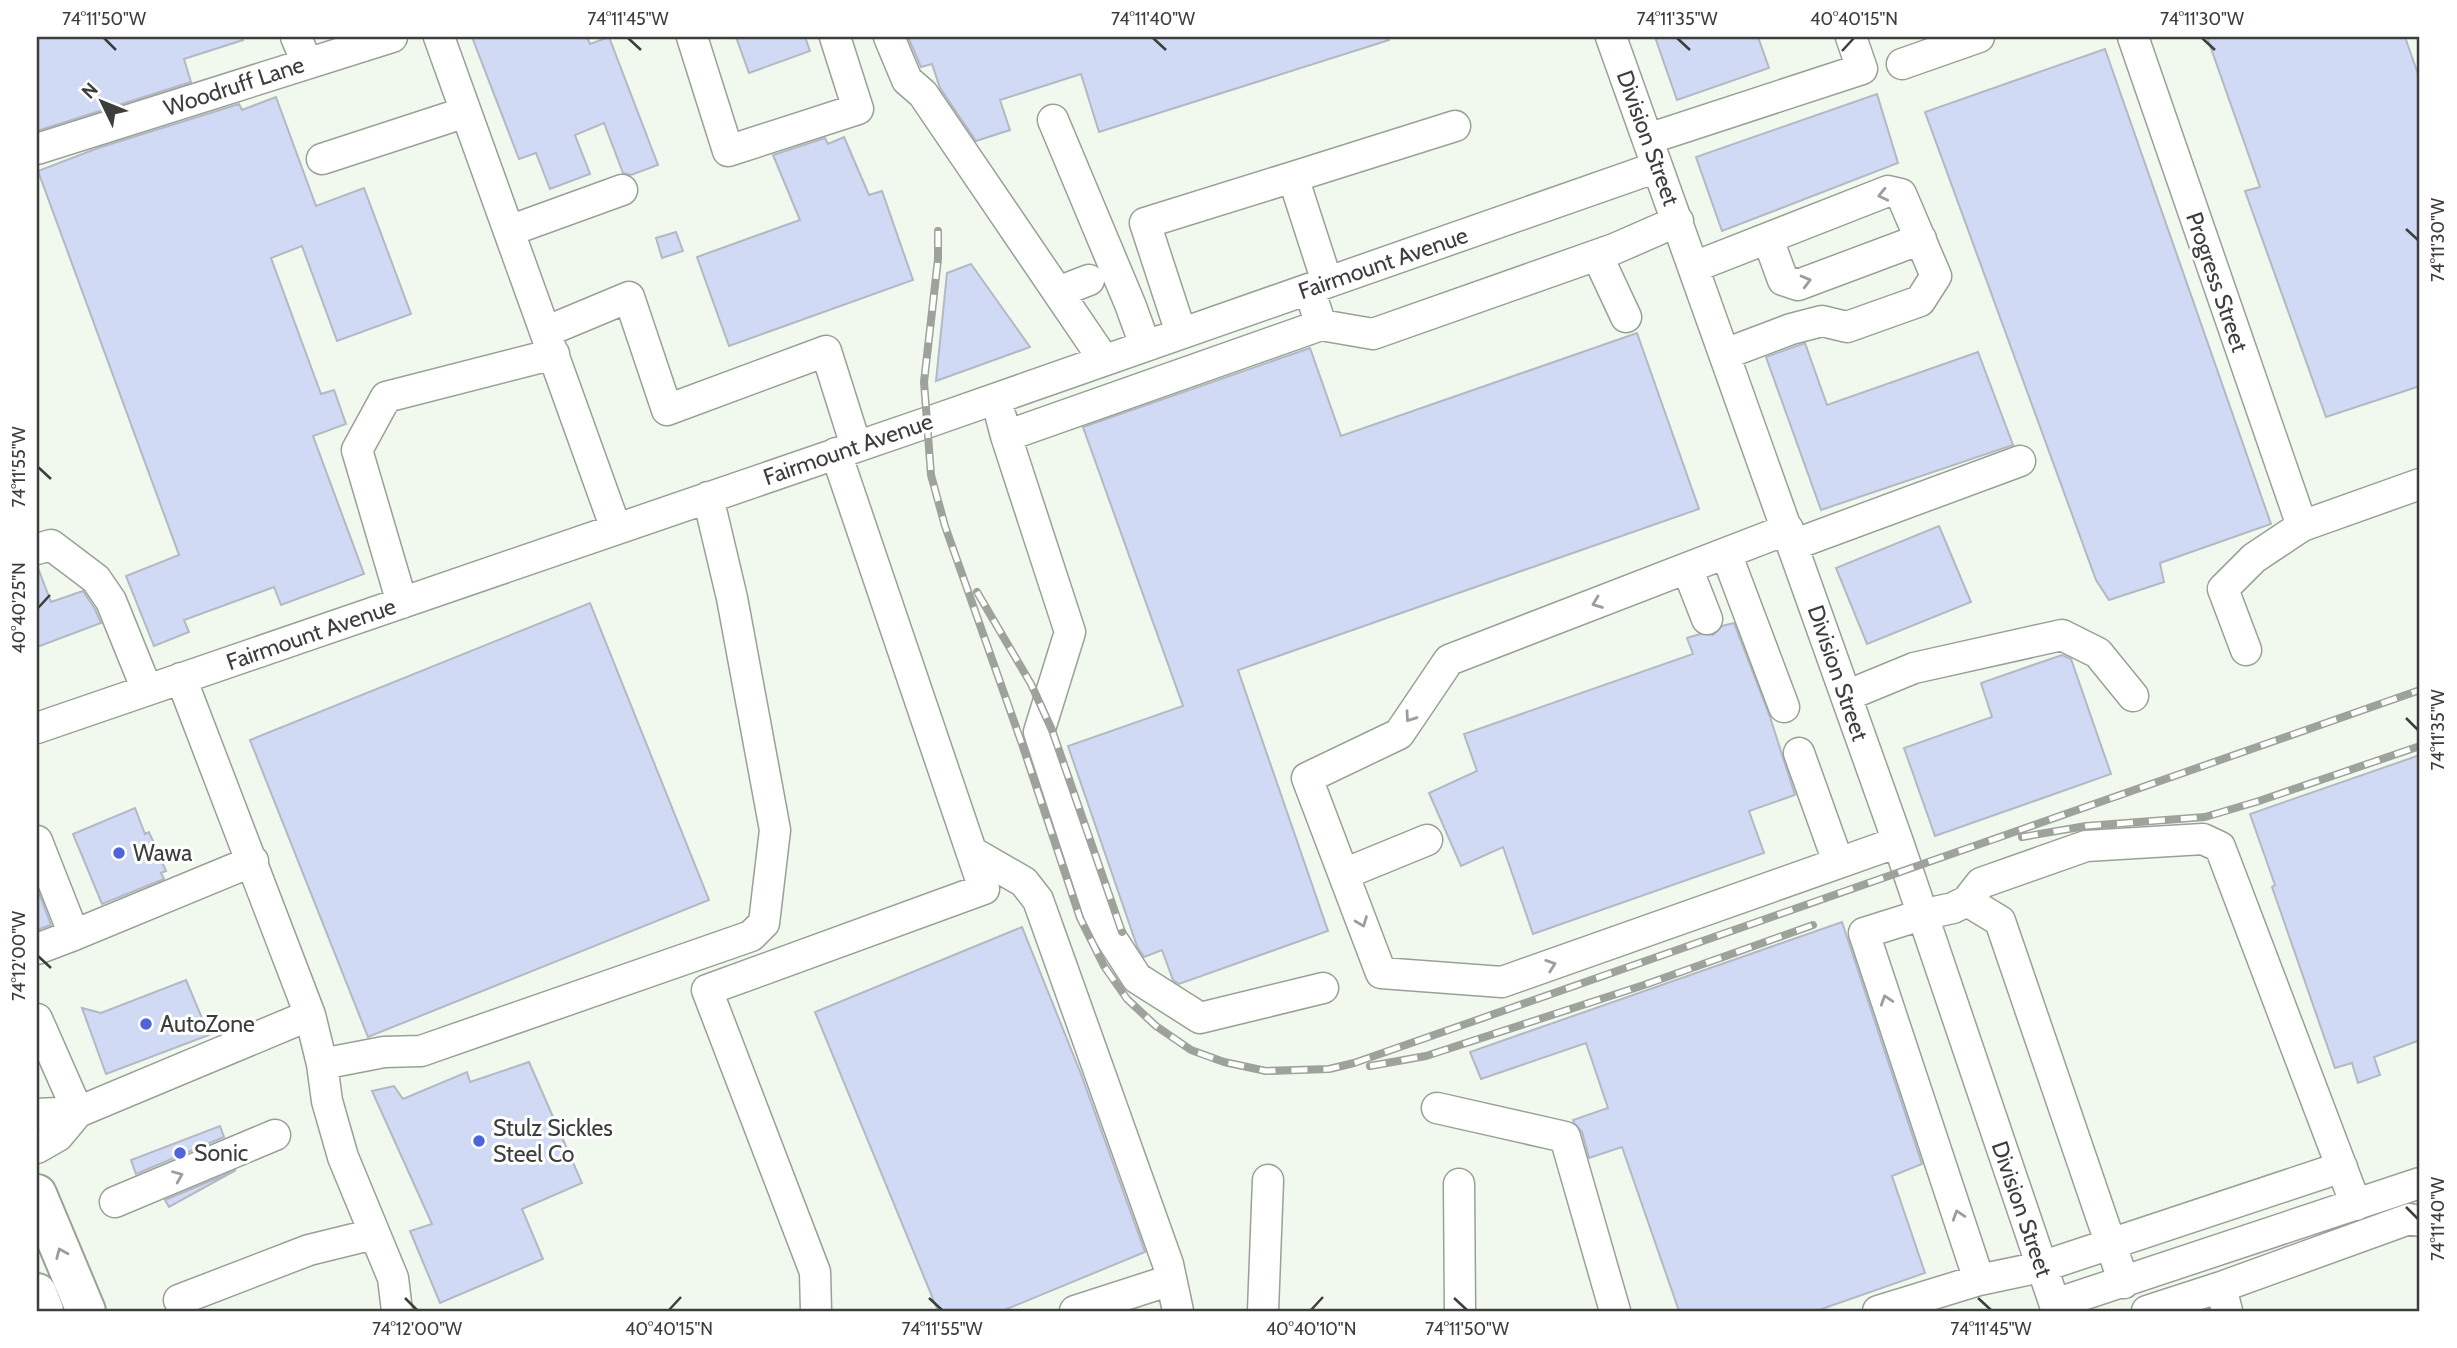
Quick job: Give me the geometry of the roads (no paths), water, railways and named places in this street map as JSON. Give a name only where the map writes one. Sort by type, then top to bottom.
[{"type":"highway","points":[[37,1194],[86,1311]]},
{"type":"street","name":"Woodruff Lane","points":[[37,149],[301,50],[392,37]]},
{"type":"street","points":[[439,37],[617,529]]},
{"type":"street","points":[[692,37],[728,151],[858,110],[835,37]]},
{"type":"street","points":[[889,37],[907,80],[923,94],[1104,360]]},
{"type":"street","name":"Division Street","points":[[1611,37],[1898,842],[2056,1308]]},
{"type":"street","name":"Fairmount Avenue","points":[[37,728],[1318,286],[1862,69],[1851,37]]},
{"type":"street","points":[[1902,64],[1979,37]]},
{"type":"street","name":"Progress Street","points":[[2133,37],[2302,526]]},
{"type":"street","points":[[322,159],[466,112]]},
{"type":"street","points":[[1053,120],[1145,345]]},
{"type":"street","points":[[1181,333],[1145,223],[1455,126]]},
{"type":"street","points":[[1293,177],[1318,286],[1321,325]]},
{"type":"street","points":[[509,231],[622,190]]},
{"type":"street","points":[[1694,267],[1888,191],[1901,194],[1936,276],[1920,301],[1847,327],[1822,321],[1812,323],[1725,354]]},
{"type":"street","points":[[1006,436],[1321,325],[1373,334],[1597,255],[1678,221]]},
{"type":"street","points":[[1775,236],[1783,280],[1798,285],[1921,239]]},
{"type":"street","points":[[1597,255],[1626,317]]},
{"type":"street","points":[[1058,292],[1089,280]]},
{"type":"street","points":[[402,603],[357,450],[386,397],[549,343],[629,297],[667,410],[826,351],[846,450],[984,889],[707,990],[816,1272],[816,1311]]},
{"type":"street","points":[[995,398],[1070,632],[1039,732],[1102,924],[1137,978],[1200,1018],[1323,988]]},
{"type":"street","points":[[1898,842],[1502,982],[1381,973],[1307,778],[1399,734],[1449,660],[1726,553],[1790,537],[2020,461]]},
{"type":"street","points":[[2246,650],[2222,589],[2254,558],[2302,526],[2420,484]]},
{"type":"street","points":[[322,1064],[384,1052],[421,1051],[751,936],[764,923],[775,830],[732,598],[708,497]]},
{"type":"street","points":[[37,549],[51,545],[96,579],[111,601],[147,690]]},
{"type":"street","points":[[1726,553],[1784,707]]},
{"type":"street","points":[[1674,573],[1707,619]]},
{"type":"street","points":[[1846,696],[1914,668],[2062,635],[2098,653],[2133,696]]},
{"type":"street","points":[[181,678],[310,1015],[322,1064],[327,1101],[343,1157],[393,1278],[397,1311]]},
{"type":"street","points":[[1799,753],[1838,862]]},
{"type":"street","points":[[1979,1280],[1864,933],[1952,908],[1967,901],[1981,883],[2086,846],[2203,839],[2220,847],[2356,1205]]},
{"type":"street","points":[[1343,874],[1427,840]]},
{"type":"street","points":[[37,841],[74,935]]},
{"type":"street","points":[[972,852],[1024,882],[1038,900],[1168,1264],[1178,1311]]},
{"type":"street","points":[[37,949],[253,861]]},
{"type":"street","points":[[1967,901],[2000,921],[2124,1283]]},
{"type":"street","points":[[37,1114],[78,1112],[310,1015]]},
{"type":"street","points":[[37,1019],[78,1112]]},
{"type":"street","points":[[1437,1108],[1565,1137],[1615,1311]]},
{"type":"street","points":[[37,1147],[58,1136],[78,1112]]},
{"type":"street","points":[[115,1202],[275,1135]]},
{"type":"street","points":[[1878,1311],[1979,1280],[2041,1267],[2342,1167]]},
{"type":"street","points":[[1263,1311],[1268,1180]]},
{"type":"street","points":[[2056,1308],[2420,1183]]},
{"type":"street","points":[[1459,1184],[1460,1311]]},
{"type":"street","points":[[2147,1311],[2224,1299],[2416,1218]]},
{"type":"street","points":[[179,1300],[310,1250],[374,1234]]},
{"type":"street","points":[[1075,1311],[1171,1280]]},
{"type":"railway","points":[[938,231],[938,259],[924,382],[931,475],[945,526],[1080,918],[1104,966],[1127,999],[1156,1026],[1191,1050],[1224,1062],[1266,1071],[1329,1069],[1354,1063],[2420,690]]},
{"type":"railway","points":[[977,592],[1031,684],[1052,730],[1122,932]]},
{"type":"railway","points":[[2022,837],[2086,826],[2205,817],[2420,746]]},
{"type":"railway","points":[[1370,1066],[1426,1056],[1644,985],[1813,925]]},
{"type":"place","name":"Wawa","points":[[119,853]]},
{"type":"place","name":"AutoZone","points":[[146,1024]]},
{"type":"place","name":"Stulz Sickles Steel Co","points":[[479,1141]]},
{"type":"place","name":"Sonic","points":[[180,1153]]}]
